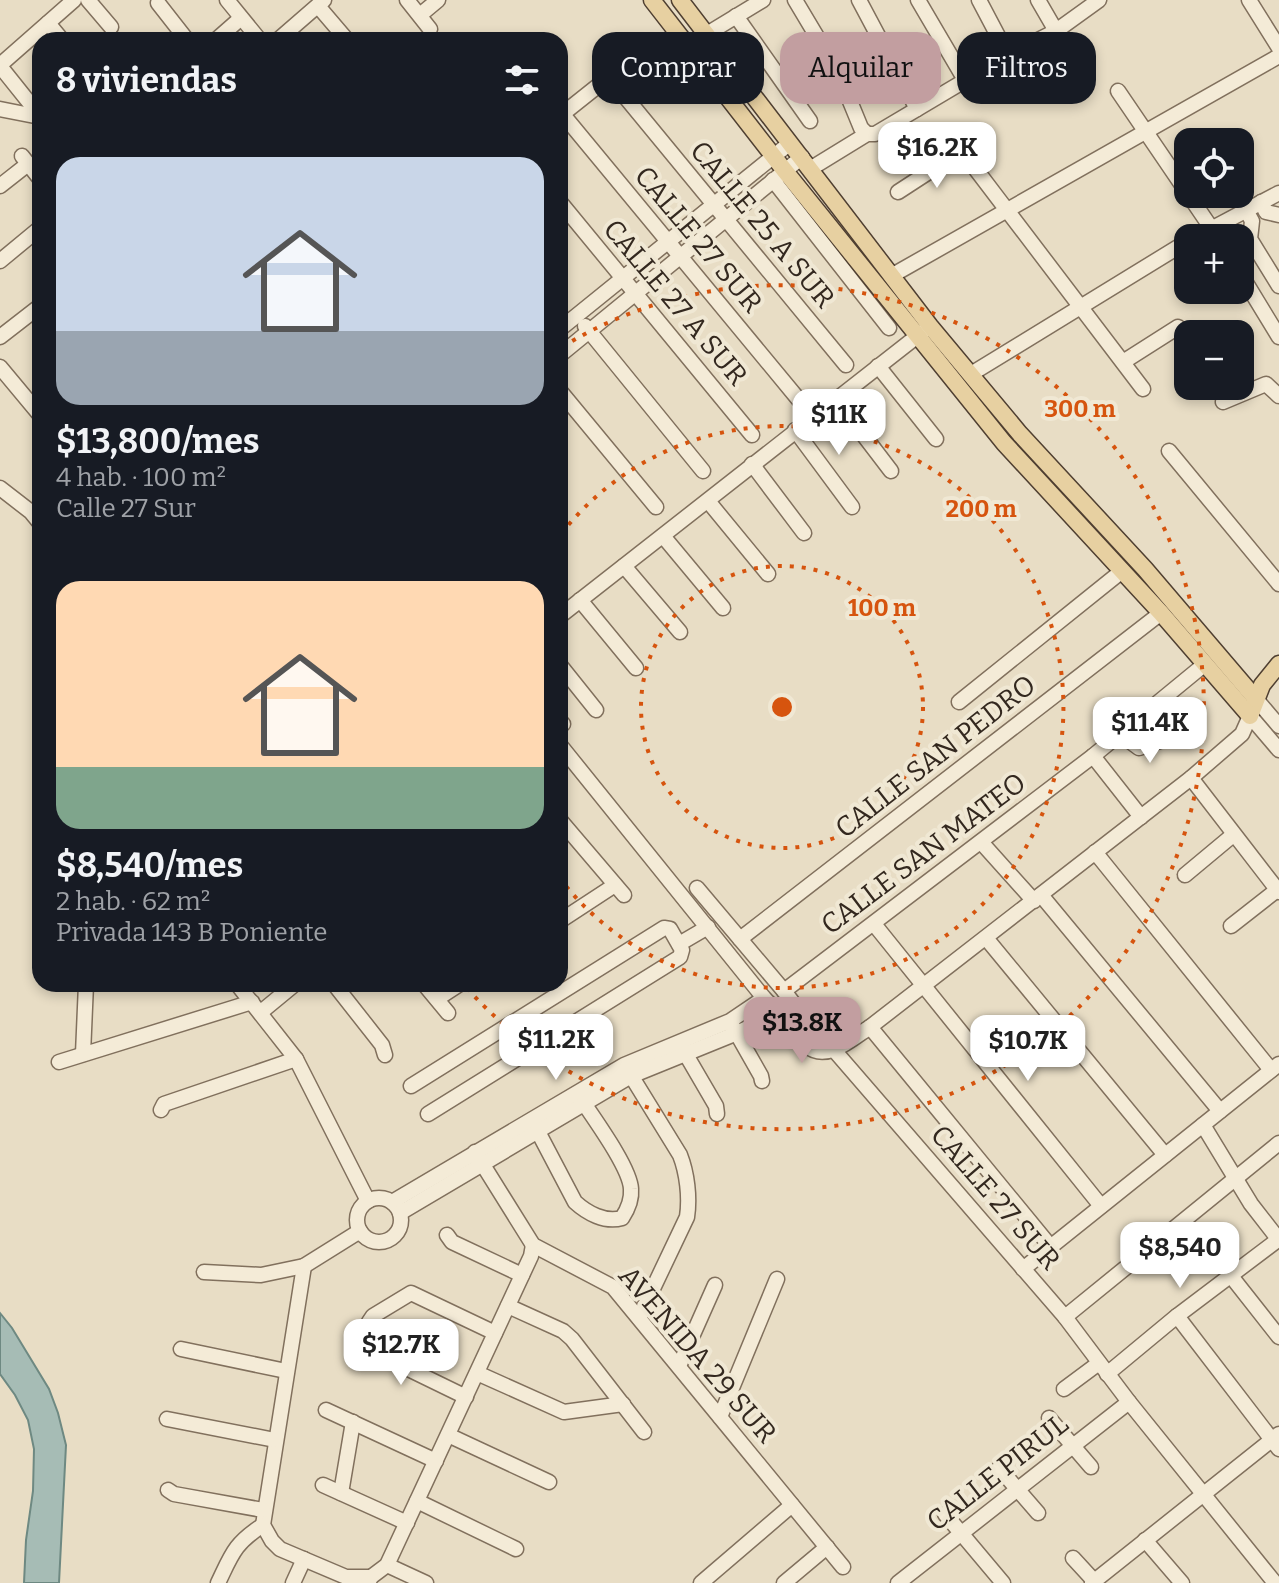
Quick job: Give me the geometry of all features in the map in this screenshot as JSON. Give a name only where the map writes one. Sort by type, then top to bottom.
[{"type":"main road","points":[[652,0],[773,156],[779,176],[924,330],[971,374],[1020,434],[1145,569],[1256,699]]},
{"type":"main road","points":[[680,0],[705,32]]},
{"type":"main road","points":[[760,104],[891,276],[924,330],[1004,443],[1161,613],[1250,716],[1267,676],[1279,664]]},
{"type":"street","points":[[38,32],[74,0]]},
{"type":"street","points":[[88,0],[111,27]]},
{"type":"street","points":[[227,0],[253,32]]},
{"type":"street","points":[[407,0],[430,29]]},
{"type":"street","points":[[420,15],[438,0]]},
{"type":"street","points":[[710,32],[763,0]]},
{"type":"street","points":[[795,0],[838,72],[861,128],[867,134]]},
{"type":"street","points":[[859,0],[917,109]]},
{"type":"street","points":[[918,0],[957,66]]},
{"type":"street","points":[[979,0],[996,32]]},
{"type":"street","points":[[1038,0],[1056,31],[1098,0]]},
{"type":"street","points":[[1249,0],[1279,48]]},
{"type":"street","points":[[158,3],[181,32]]},
{"type":"street","points":[[287,32],[321,3],[341,32]]},
{"type":"street","points":[[736,16],[810,121]]},
{"type":"street","points":[[225,32],[241,18]]},
{"type":"street","points":[[48,23],[55,32]]},
{"type":"street","points":[[32,37],[0,66],[32,107]]},
{"type":"street","points":[[891,276],[1279,56]]},
{"type":"street","name":"CALLE 25 A SUR","points":[[568,109],[609,80],[846,365]]},
{"type":"street","points":[[568,348],[779,176],[867,134],[875,134],[957,85]]},
{"type":"street","points":[[1118,91],[1208,224]]},
{"type":"street","points":[[0,110],[32,116]]},
{"type":"street","name":"CALLE 27 SUR","points":[[568,122],[799,400]]},
{"type":"street","points":[[568,323],[790,143]]},
{"type":"street","points":[[898,192],[962,152],[1143,389]]},
{"type":"street","points":[[0,186],[25,160],[32,169]]},
{"type":"street","points":[[779,176],[889,328]]},
{"type":"street","points":[[1227,224],[1279,193]]},
{"type":"street","points":[[1261,202],[1266,212],[1279,215]]},
{"type":"street","points":[[1246,210],[1252,221],[1250,239],[1279,286]]},
{"type":"street","name":"CALLE 27 A SUR","points":[[568,222],[623,278],[752,435]]},
{"type":"street","points":[[0,261],[32,235]]},
{"type":"street","points":[[971,374],[1174,250]]},
{"type":"street","points":[[1254,296],[1279,337]]},
{"type":"street","points":[[0,337],[32,312]]},
{"type":"street","points":[[577,316],[703,471]]},
{"type":"street","points":[[568,610],[924,330]]},
{"type":"street","points":[[1123,362],[1174,330]]},
{"type":"street","points":[[878,366],[936,439]]},
{"type":"street","points":[[0,367],[32,405]]},
{"type":"street","points":[[1223,402],[1266,384],[1279,396]]},
{"type":"street","points":[[836,399],[891,471]]},
{"type":"street","points":[[568,401],[656,507]]},
{"type":"street","points":[[795,430],[852,507]]},
{"type":"street","points":[[1169,451],[1279,584]]},
{"type":"street","points":[[752,464],[804,533]]},
{"type":"street","points":[[0,488],[32,510]]},
{"type":"street","points":[[708,501],[768,574]]},
{"type":"street","points":[[663,536],[723,608]]},
{"type":"street","points":[[624,566],[680,632]]},
{"type":"street","points":[[959,702],[1122,571]]},
{"type":"street","points":[[580,600],[636,668]]},
{"type":"street","name":"CALLE SAN PEDRO","points":[[740,939],[1161,613]]},
{"type":"street","name":"CALLE SAN MATEO","points":[[784,991],[1093,756],[1205,664]]},
{"type":"street","points":[[568,675],[596,710]]},
{"type":"street","points":[[1256,699],[1279,726]]},
{"type":"street","points":[[834,1050],[926,985],[1191,778],[1242,734],[1250,716],[1279,750]]},
{"type":"street","points":[[1120,734],[1139,748],[1190,731]]},
{"type":"street","points":[[1093,756],[1141,817]]},
{"type":"street","name":"CALLE 27 SUR","points":[[568,765],[706,924],[764,998],[798,1031],[804,1043],[822,1052],[834,1050]]},
{"type":"street","points":[[1191,778],[1278,891],[1231,926]]},
{"type":"street","points":[[568,829],[620,890],[568,924]]},
{"type":"street","points":[[1185,875],[1233,835]]},
{"type":"street","points":[[981,842],[1038,898],[1220,1111]]},
{"type":"street","points":[[1023,1269],[1275,1067],[1095,852]]},
{"type":"street","points":[[697,888],[817,1035]]},
{"type":"street","points":[[677,941],[706,924]]},
{"type":"street","points":[[874,924],[1101,1206]]},
{"type":"street","points":[[428,1114],[680,957],[682,950],[670,929],[664,928],[568,988]]},
{"type":"street","points":[[986,938],[1165,1155]]},
{"type":"street","points":[[83,1054],[86,992]]},
{"type":"street","points":[[245,992],[296,1059],[368,1201]]},
{"type":"street","points":[[59,1062],[256,1007],[281,992]]},
{"type":"street","points":[[340,992],[382,1045],[385,1055]]},
{"type":"street","points":[[431,992],[448,1013]]},
{"type":"street","points":[[437,999],[448,992]]},
{"type":"street","points":[[411,1086],[562,992]]},
{"type":"street","points":[[734,1027],[764,998]]},
{"type":"street","points":[[396,1208],[627,1070],[734,1027],[778,1013]]},
{"type":"street","points":[[734,1027],[762,1081]]},
{"type":"street","points":[[870,1027],[1050,1246]]},
{"type":"street","name":"CALLE 27 SUR","points":[[798,1031],[817,1035],[834,1050],[1065,1317],[1129,1402],[1275,1583]]},
{"type":"street","points":[[682,1047],[716,1106],[717,1114]]},
{"type":"street","points":[[161,1110],[164,1104],[296,1059]]},
{"type":"street","points":[[627,1070],[680,1155],[689,1205],[687,1217],[639,1318]]},
{"type":"street","points":[[534,1125],[575,1202],[582,1209],[608,1219],[622,1218],[631,1198],[627,1173],[580,1097]]},
{"type":"street","points":[[1064,1389],[1103,1368],[1279,1239],[1261,1219],[1203,1125]]},
{"type":"street","points":[[1065,1317],[1279,1143]]},
{"type":"street","points":[[304,1266],[263,1518],[272,1541],[280,1549],[346,1577],[370,1580],[387,1565],[508,1306],[533,1245],[478,1158]]},
{"type":"street","points":[[376,1198],[396,1208],[398,1232],[388,1240],[375,1242],[360,1231],[357,1218],[368,1201],[376,1198]]},
{"type":"street","points":[[204,1272],[261,1275],[304,1266],[360,1231]]},
{"type":"street","points":[[447,1235],[452,1242],[522,1275]]},
{"type":"street","name":"AVENIDA 29 SUR","points":[[533,1245],[605,1280],[843,1567]]},
{"type":"street","points":[[1231,1276],[1279,1337]]},
{"type":"street","points":[[720,1417],[777,1279]]},
{"type":"street","points":[[679,1366],[715,1285]]},
{"type":"street","points":[[466,1397],[360,1346],[369,1322],[373,1316],[411,1293],[495,1333]]},
{"type":"street","points":[[508,1306],[563,1331],[572,1339],[644,1432]]},
{"type":"street","points":[[1073,1558],[1094,1582],[1276,1441],[1177,1316]]},
{"type":"street","points":[[181,1349],[286,1371]]},
{"type":"street","points":[[477,1373],[564,1412],[623,1404]]},
{"type":"street","name":"CALLE PIRUL","points":[[908,1580],[960,1533],[1129,1402]]},
{"type":"street","points":[[326,1410],[436,1461]]},
{"type":"street","points":[[1049,1418],[1091,1467]]},
{"type":"street","points":[[167,1419],[275,1440]]},
{"type":"street","points":[[341,1493],[353,1422]]},
{"type":"street","points":[[448,1435],[549,1482]]},
{"type":"street","points":[[999,1468],[1038,1513]]},
{"type":"street","points":[[323,1485],[407,1523]]},
{"type":"street","points":[[168,1490],[263,1518]]},
{"type":"street","points":[[417,1501],[516,1549]]},
{"type":"street","points":[[701,1583],[792,1505]]},
{"type":"street","points":[[945,1514],[1003,1583]]},
{"type":"street","points":[[218,1583],[236,1546],[263,1518]]},
{"type":"street","points":[[1145,1540],[1182,1583]]},
{"type":"street","points":[[784,1583],[827,1547]]},
{"type":"street","points":[[293,1583],[304,1559]]},
{"type":"street","points":[[387,1565],[426,1583]]},
{"type":"water","points":[[0,1313],[49,1389],[66,1445],[59,1583],[24,1583],[34,1449],[28,1420],[0,1374]]}]
